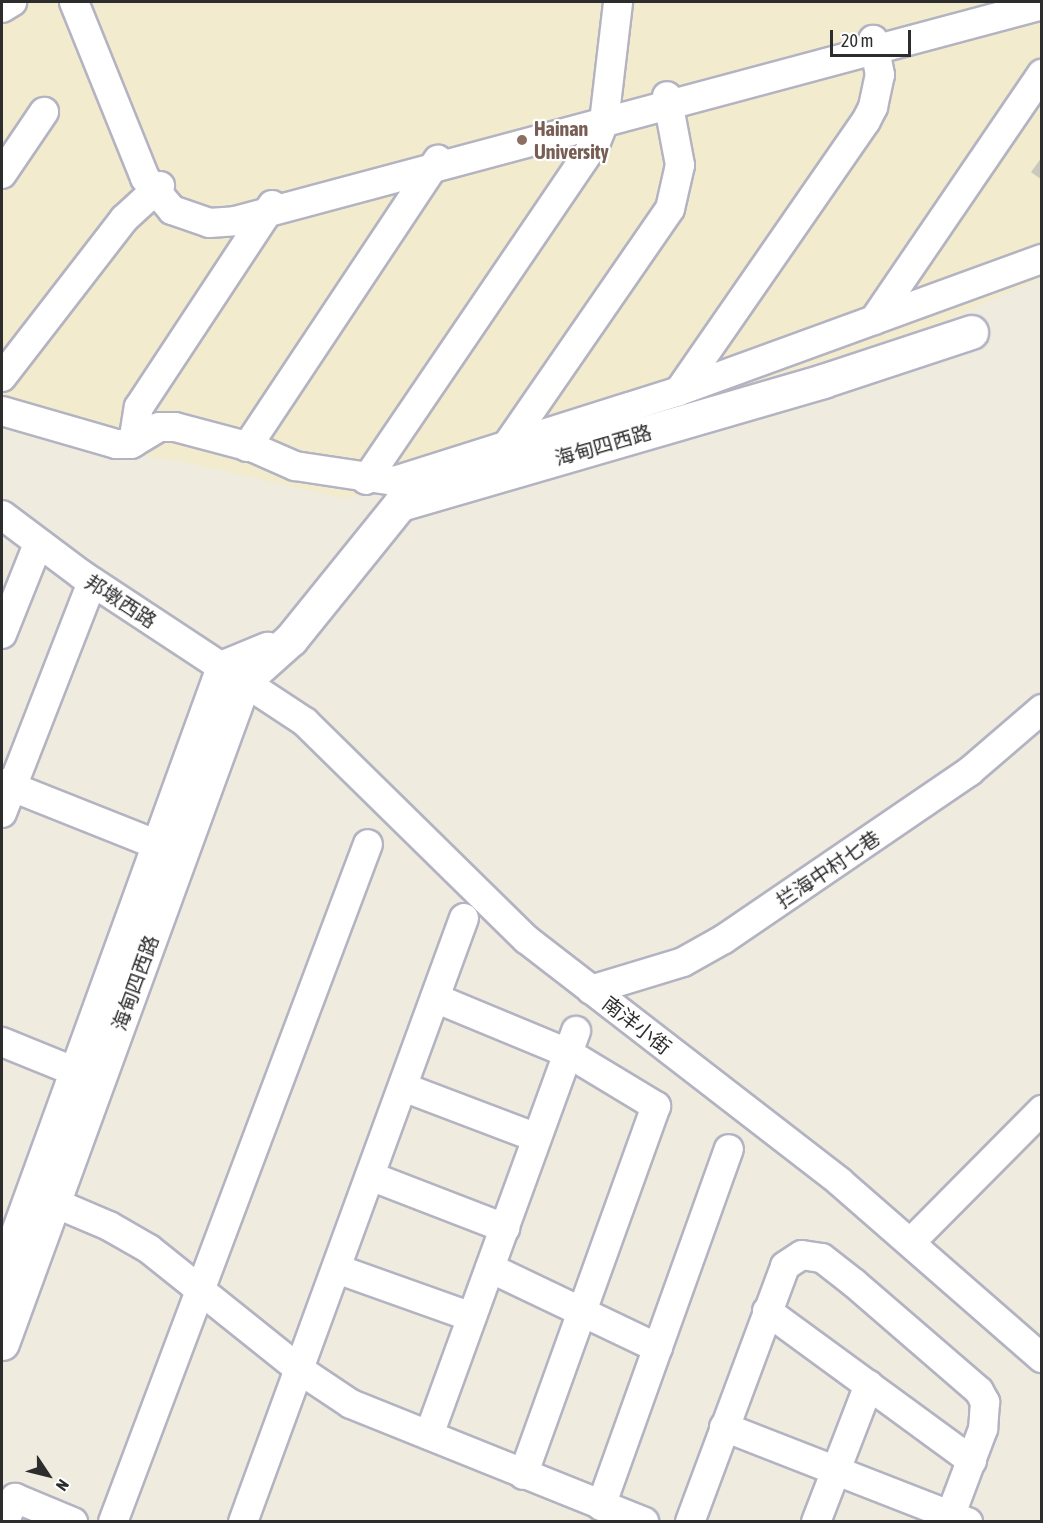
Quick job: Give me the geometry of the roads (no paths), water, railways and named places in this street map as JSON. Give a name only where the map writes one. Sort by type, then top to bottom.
[{"type":"street","points":[[2,8],[12,2]]},
{"type":"street","points":[[366,480],[596,142],[604,118],[618,2]]},
{"type":"street","points":[[83,5],[157,189],[177,204],[210,214],[234,214],[270,208],[604,118],[1020,2]]},
{"type":"street","points":[[874,44],[1041,5]]},
{"type":"street","points":[[679,391],[866,121],[879,83],[874,44]]},
{"type":"street","points":[[874,320],[1041,74]]},
{"type":"street","points":[[505,448],[670,209],[680,165],[668,100]]},
{"type":"street","points":[[2,174],[44,112]]},
{"type":"street","points":[[247,447],[436,163]]},
{"type":"street","points":[[2,377],[124,219],[157,189]]},
{"type":"street","points":[[133,443],[139,407],[270,208]]},
{"type":"street","points":[[2,411],[116,444],[133,443],[167,426],[247,447],[295,466],[366,480],[394,482],[417,477],[679,391],[1041,259]]},
{"type":"street","name":"海甸四西路","points":[[2,1276],[158,845],[234,674],[291,639],[400,504],[823,381],[971,332]]},
{"type":"street","name":"邦墩西路","points":[[2,515],[92,582],[234,674]]},
{"type":"street","points":[[2,634],[38,544]]},
{"type":"street","points":[[2,813],[7,785],[92,582]]},
{"type":"street","name":"海甸四西路","points":[[2,1343],[55,1203],[234,674]]},
{"type":"street","name":"南洋小街","points":[[234,674],[305,722],[470,887],[526,939],[912,1241],[1041,1358]]},
{"type":"street","name":"拦海中村七巷","points":[[591,990],[683,962],[724,939],[970,771],[1041,709]]},
{"type":"street","points":[[7,785],[158,845]]},
{"type":"street","points":[[113,1521],[368,844]]},
{"type":"street","points":[[243,1521],[464,918]]},
{"type":"street","points":[[435,998],[572,1042],[656,1106],[523,1475]]},
{"type":"street","points":[[2,1042],[76,1072]]},
{"type":"street","points":[[429,1435],[572,1042]]},
{"type":"street","points":[[403,1087],[537,1138]]},
{"type":"street","points":[[912,1241],[1041,1110]]},
{"type":"street","points":[[601,1506],[729,1149]]},
{"type":"street","points":[[370,1176],[505,1228]]},
{"type":"street","points":[[55,1203],[109,1226],[149,1248],[201,1287],[300,1370],[351,1404],[523,1475],[644,1521]]},
{"type":"street","points":[[690,1521],[724,1427],[767,1311],[785,1266],[802,1255],[822,1258],[979,1391],[987,1413],[955,1519],[724,1427]]},
{"type":"street","points":[[490,1268],[658,1348]]},
{"type":"street","points":[[337,1269],[472,1317]]},
{"type":"street","points":[[767,1311],[972,1461]]},
{"type":"street","points":[[816,1521],[869,1385]]},
{"type":"street","points":[[4,1517],[15,1498],[73,1521]]},
{"type":"place","name":"Hainan University","points":[[522,140]]}]
